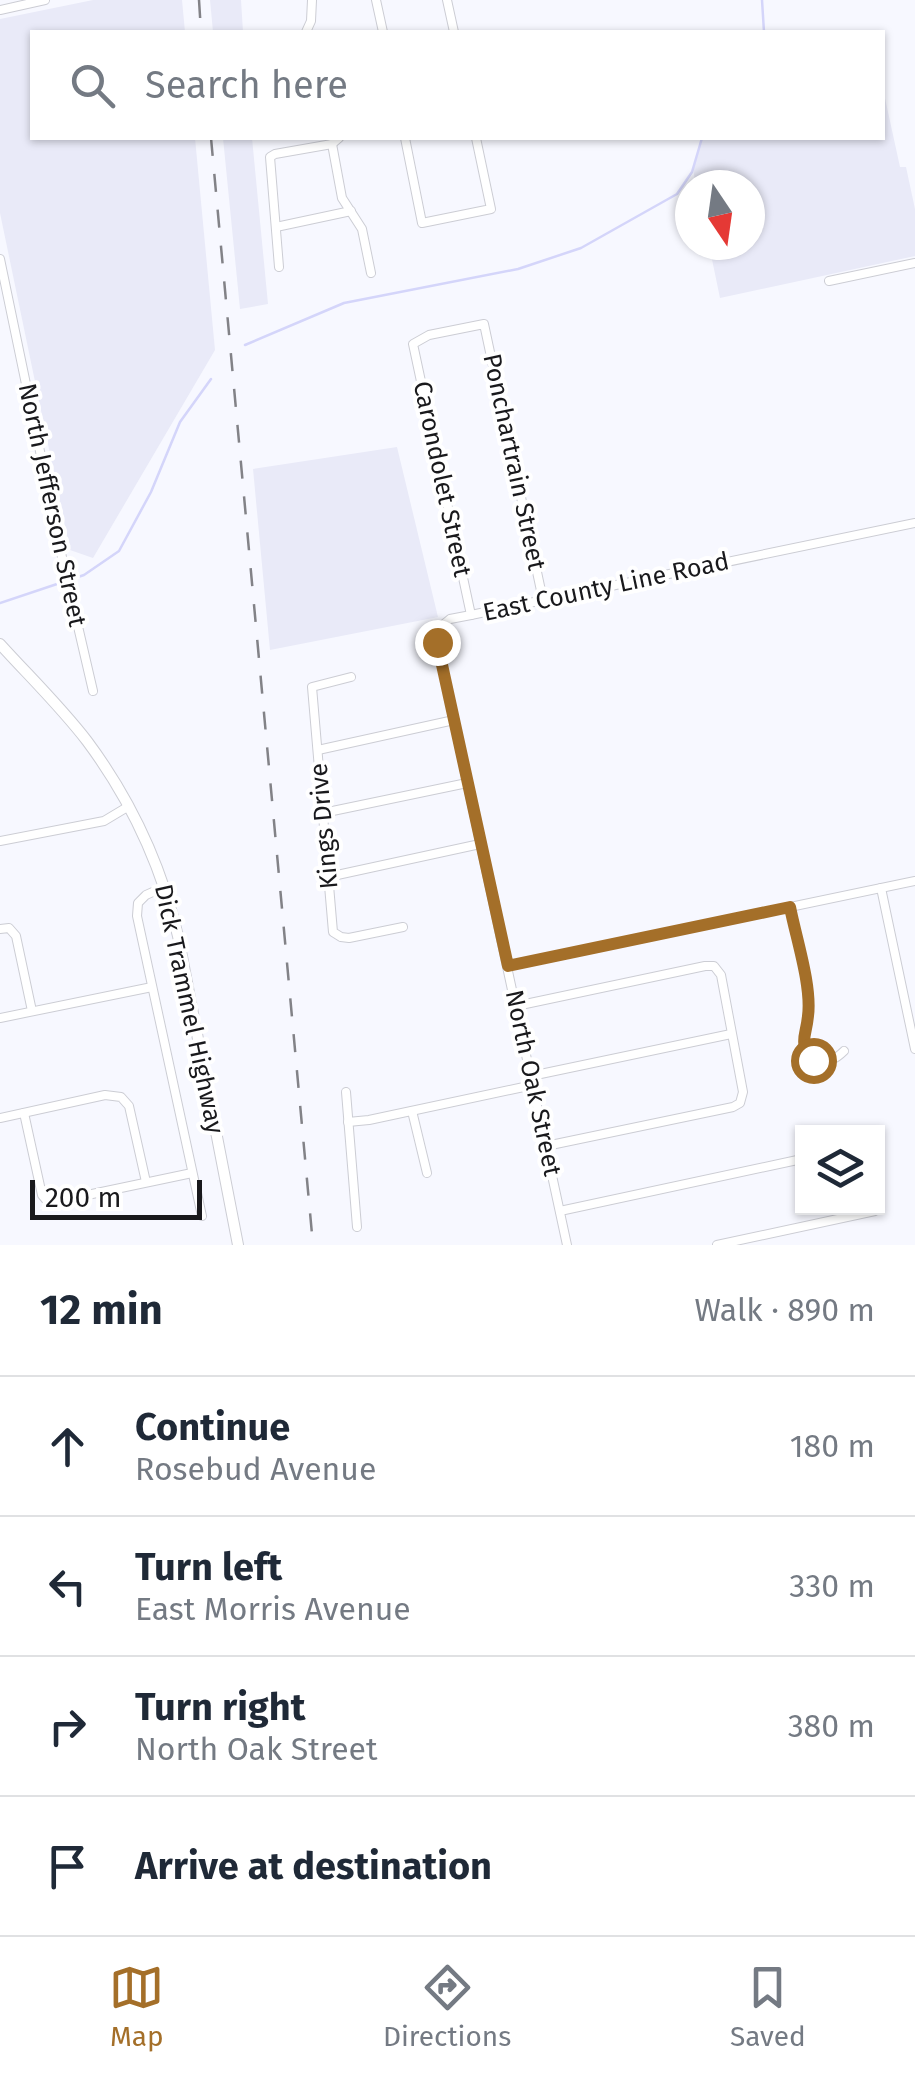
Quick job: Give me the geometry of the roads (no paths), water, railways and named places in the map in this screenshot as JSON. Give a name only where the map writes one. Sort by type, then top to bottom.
[{"type":"main road","name":"Dick Trammel Highway","points":[[0,644],[86,740],[144,836],[178,936],[238,1245]]},
{"type":"street","points":[[0,10],[45,0]]},
{"type":"street","points":[[307,30],[312,0]]},
{"type":"street","points":[[376,0],[383,30]]},
{"type":"street","points":[[447,0],[454,30]]},
{"type":"street","points":[[299,140],[301,148]]},
{"type":"street","points":[[405,140],[422,223],[491,208],[476,140]]},
{"type":"street","points":[[279,267],[270,157],[335,141],[342,198],[364,237],[371,274]]},
{"type":"street","points":[[276,228],[350,211]]},
{"type":"street","name":"North Jefferson Street","points":[[0,259],[92,691]]},
{"type":"street","points":[[829,281],[915,263]]},
{"type":"street","name":"Carondolet Street","points":[[471,615],[414,344],[429,336],[484,324]]},
{"type":"street","name":"Ponchartrain Street","points":[[484,324],[543,600]]},
{"type":"street","name":"East County Line Road","points":[[440,628],[450,620],[471,615],[915,523]]},
{"type":"street","name":"North Oak Street","points":[[440,628],[437,642],[567,1245]]},
{"type":"street","name":"Kings Drive","points":[[350,677],[312,688],[333,932],[349,938],[403,927]]},
{"type":"street","points":[[318,750],[454,720]]},
{"type":"street","points":[[323,813],[468,783]]},
{"type":"street","points":[[0,841],[104,820],[129,806]]},
{"type":"street","points":[[328,877],[480,844]]},
{"type":"street","points":[[508,966],[915,880]]},
{"type":"street","points":[[164,887],[146,895],[136,908],[202,1216]]},
{"type":"street","points":[[881,888],[915,1049]]},
{"type":"street","points":[[790,907],[808,995],[805,1050],[813,1060],[824,1062],[834,1060],[844,1051]]},
{"type":"street","points":[[0,929],[12,929],[16,936],[32,1011]]},
{"type":"street","points":[[516,1006],[705,966],[714,966],[720,975],[743,1092],[737,1106],[546,1146]]},
{"type":"street","points":[[0,1018],[152,987]]},
{"type":"street","points":[[348,1122],[412,1111],[731,1034]]},
{"type":"street","points":[[346,1092],[357,1227]]},
{"type":"street","points":[[0,1118],[105,1095],[121,1096],[129,1106],[146,1182]]},
{"type":"street","points":[[412,1111],[427,1173]]},
{"type":"street","points":[[24,1113],[46,1201],[192,1172]]},
{"type":"street","points":[[560,1211],[795,1161]]},
{"type":"street","points":[[717,1245],[852,1215]]},
{"type":"waterway","points":[[762,0],[764,30]]},
{"type":"waterway","points":[[245,345],[344,303],[518,269],[581,248],[677,194],[692,172],[701,140]]},
{"type":"waterway","points":[[72,579],[119,551],[151,492],[180,422],[211,379]]},
{"type":"waterway","points":[[0,603],[63,582]]},
{"type":"railway","points":[[199,0],[201,30]]},
{"type":"railway","points":[[211,140],[313,1245]]}]
